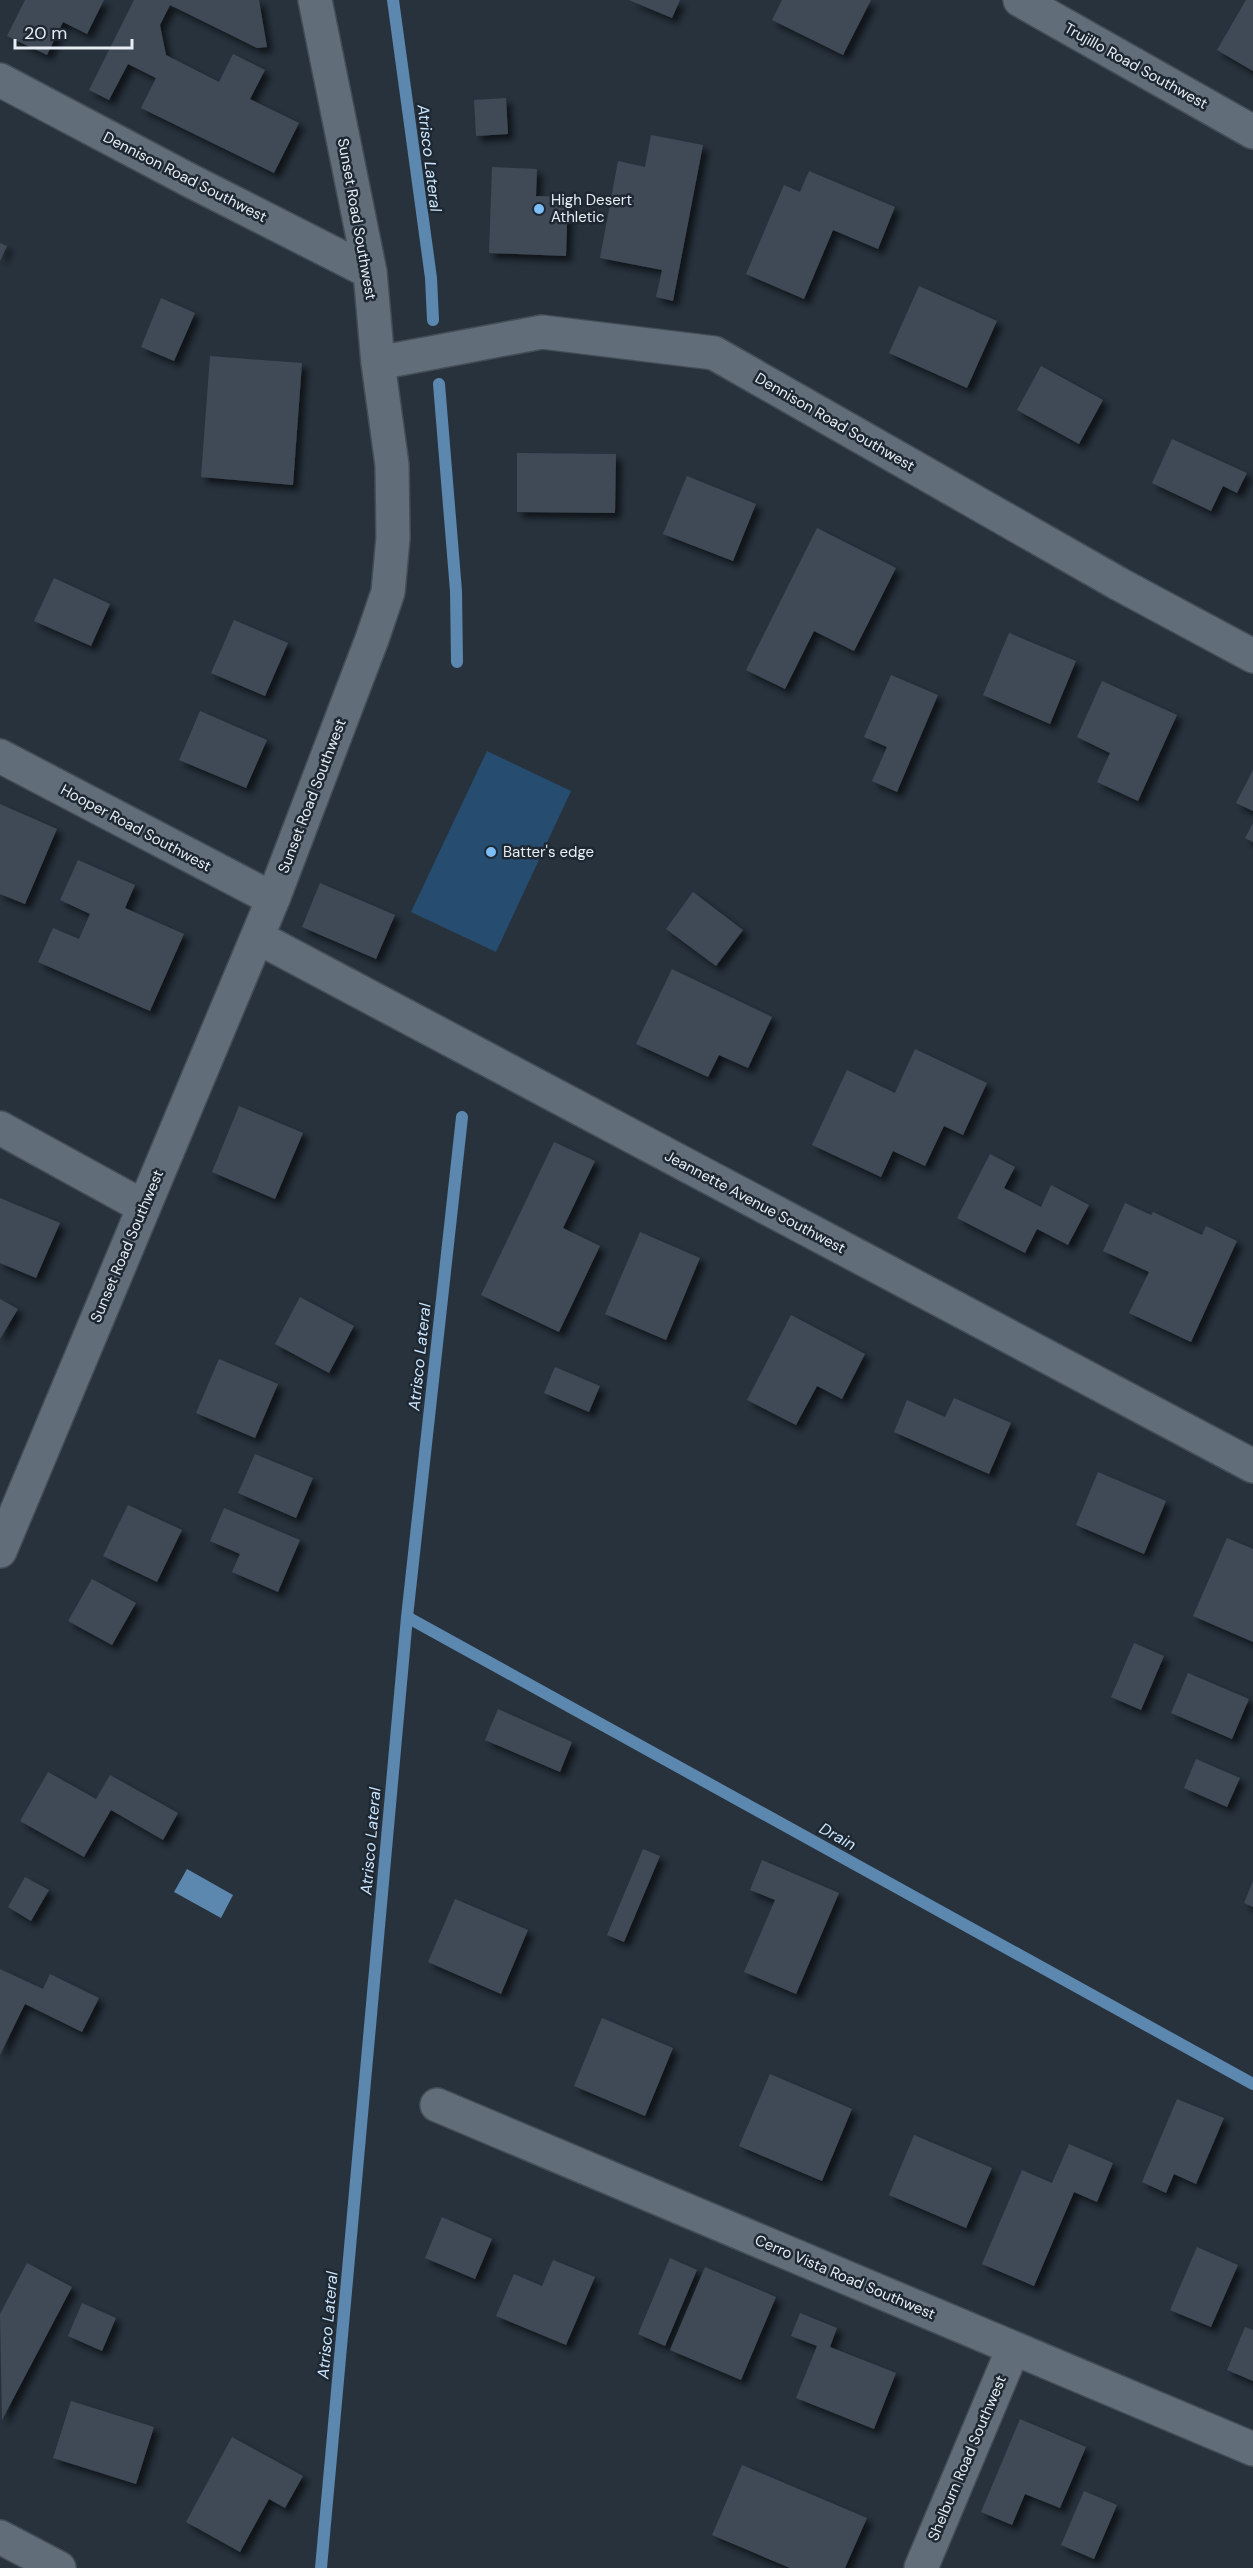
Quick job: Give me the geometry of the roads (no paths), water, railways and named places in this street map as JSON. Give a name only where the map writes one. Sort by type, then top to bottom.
[{"type":"street","name":"Sunset Road Southwest","points":[[0,1551],[273,899],[388,592],[393,538],[392,465],[378,363],[370,272],[315,0]]},
{"type":"street","name":"Trujillo Road Southwest","points":[[1020,0],[1253,132]]},
{"type":"street","name":"Dennison Road Southwest","points":[[0,80],[370,272]]},
{"type":"street","name":"Dennison Road Southwest","points":[[378,363],[542,332],[714,353],[1119,584],[1253,656]]},
{"type":"street","name":"Hooper Road Southwest","points":[[0,756],[273,899]]},
{"type":"street","name":"Jeannette Avenue Southwest","points":[[257,937],[1253,1466]]},
{"type":"street","points":[[0,1128],[144,1207]]},
{"type":"street","name":"Cerro Vista Road Southwest","points":[[437,2105],[1253,2449]]},
{"type":"street","name":"Shelburn Road Southwest","points":[[921,2568],[1013,2349]]},
{"type":"street","points":[[0,2538],[59,2568]]},
{"type":"waterway","name":"Atrisco Lateral","points":[[393,0],[431,278],[433,320]]},
{"type":"waterway","name":"Atrisco Lateral","points":[[439,384],[456,591],[457,662]]},
{"type":"waterway","name":"Atrisco Lateral","points":[[321,2568],[407,1617],[462,1117]]},
{"type":"waterway","name":"Drain","points":[[407,1617],[1253,2084]]},
{"type":"place","name":"High Desert Athletic","points":[[539,209]]},
{"type":"place","name":"Batter's edge","points":[[491,852]]}]
